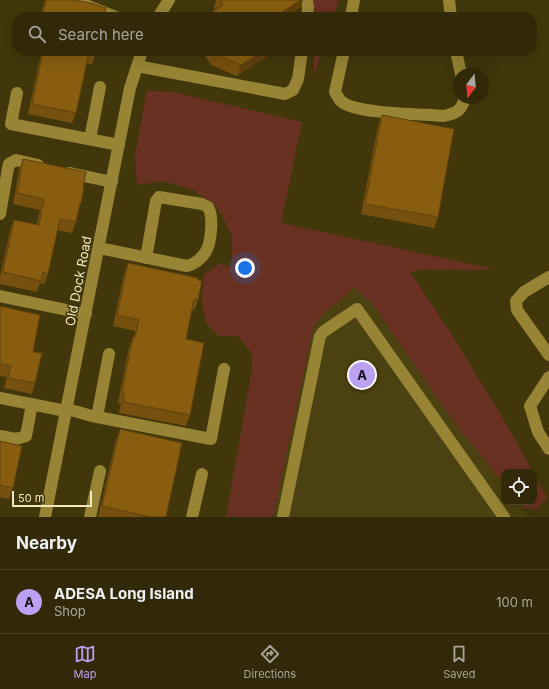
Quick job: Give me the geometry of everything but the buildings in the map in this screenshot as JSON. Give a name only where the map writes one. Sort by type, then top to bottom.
[{"type":"street","points":[[73,0],[103,12]]},
{"type":"street","points":[[161,12],[169,0]]},
{"type":"street","points":[[306,0],[308,12]]},
{"type":"street","points":[[352,12],[354,0]]},
{"type":"street","points":[[449,0],[450,12]]},
{"type":"street","name":"Old Dock Road","points":[[45,517],[130,88],[140,56]]},
{"type":"street","points":[[137,66],[285,94],[293,90],[298,78],[301,56]]},
{"type":"street","points":[[343,56],[335,92],[341,102],[351,107],[377,111],[444,116],[454,113],[462,107],[463,104]]},
{"type":"street","points":[[457,56],[460,68]]},
{"type":"street","points":[[90,139],[100,87]]},
{"type":"street","points":[[17,93],[11,124],[119,145]]},
{"type":"street","points":[[0,214],[8,168],[10,164],[16,160],[112,182]]},
{"type":"street","points":[[99,248],[146,258],[187,266],[194,264],[206,252],[208,244],[211,216],[208,207],[202,204],[159,197],[156,201],[146,258]]},
{"type":"street","points":[[549,277],[524,292],[516,301],[517,310],[549,355]]},
{"type":"street","points":[[0,296],[86,314]]},
{"type":"street","points":[[283,517],[320,336],[323,332],[357,309],[504,517]]},
{"type":"street","points":[[97,417],[109,354]]},
{"type":"street","points":[[0,398],[211,439],[224,369]]},
{"type":"street","points":[[549,377],[530,406],[538,432],[549,449]]},
{"type":"street","points":[[0,436],[16,439],[26,436],[32,404]]},
{"type":"street","points":[[90,517],[100,471]]},
{"type":"street","points":[[192,517],[202,474]]},
{"type":"shaded area","points":[[314,0],[338,0],[335,12],[314,12]]},
{"type":"shaded area","points":[[314,56],[321,56],[314,74]]},
{"type":"shaded area","points":[[147,90],[177,93],[302,122],[281,223],[494,269],[427,269],[410,272],[450,332],[504,420],[531,469],[501,469],[501,480],[453,421],[372,303],[353,287],[343,298],[321,316],[313,328],[273,517],[226,517],[252,369],[252,354],[238,336],[218,336],[206,323],[202,303],[204,275],[220,263],[229,268],[232,260],[232,235],[217,207],[193,190],[163,181],[137,185],[135,155]]},
{"type":"shaded area","points":[[353,287],[372,303],[453,421],[501,480],[501,505],[521,505],[529,517],[273,517],[313,328],[318,318],[346,296]]},
{"type":"shaded area","points":[[537,480],[547,498],[537,509],[525,509],[522,505],[537,505]]},
{"type":"place","name":"ADESA Long Island","points":[[362,375]]}]
